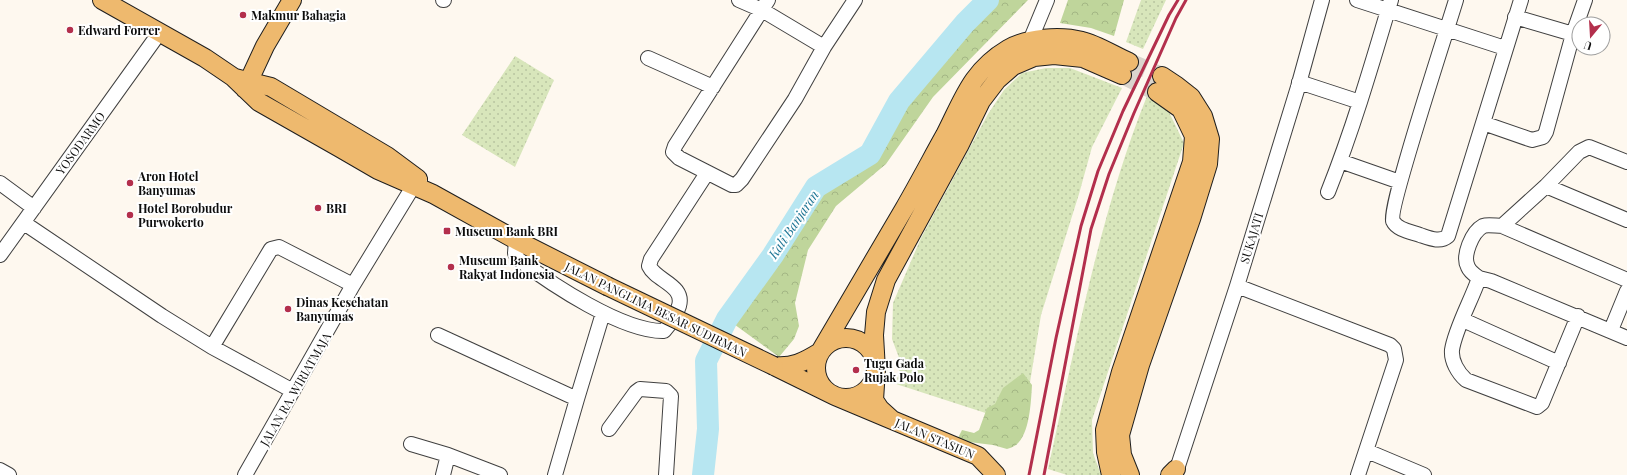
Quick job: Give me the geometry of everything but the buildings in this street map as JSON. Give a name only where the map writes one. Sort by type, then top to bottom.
[{"type":"main road","name":"JALAN PANGLIMA BESAR SUDIRMAN","points":[[102,0],[206,58],[242,82],[259,102],[378,170],[417,183],[433,194],[516,240],[607,286],[835,396]]},
{"type":"main road","points":[[242,82],[292,0]]},
{"type":"main road","points":[[1053,38],[1082,41],[1125,68],[1083,58],[1054,55],[1034,57],[1014,66],[997,80],[981,101],[959,146],[886,280],[876,312],[874,335],[876,370],[874,378],[865,391],[851,398],[835,396],[824,389],[817,378],[815,369],[816,360],[820,352],[904,209],[945,134],[967,89],[989,63],[1008,49],[1030,40],[1053,38]]},
{"type":"main road","points":[[1111,475],[1106,452],[1105,430],[1121,372],[1192,162],[1194,136],[1181,109],[1160,84],[1177,86],[1191,97],[1203,116],[1210,139],[1208,164],[1191,219],[1140,365],[1120,435],[1122,455],[1130,475]]},
{"type":"main road","points":[[774,366],[785,367],[807,361],[820,352],[826,344],[845,338],[855,339],[864,344],[871,351],[875,360],[876,370]]},
{"type":"main road","name":"JALAN STASIUN","points":[[876,370],[874,400],[880,409],[890,419]]},
{"type":"main road","name":"JALAN STASIUN","points":[[835,396],[978,456],[996,475]]},
{"type":"street","points":[[739,0],[765,5],[824,47]]},
{"type":"street","points":[[765,5],[675,146],[673,152],[675,155],[707,173],[732,185],[739,184],[795,99],[824,47],[855,0]]},
{"type":"street","points":[[1030,40],[1047,0]]},
{"type":"street","name":"SUKAJATI","points":[[1173,473],[1237,286],[1299,82],[1322,0]]},
{"type":"street","points":[[1357,0],[1389,5],[1447,29],[1505,48]]},
{"type":"street","points":[[1456,0],[1400,182],[1392,216],[1394,223],[1399,227],[1431,239],[1445,238],[1448,236],[1521,0]]},
{"type":"street","points":[[1579,16],[1585,0]]},
{"type":"street","points":[[1328,192],[1340,162],[1360,102],[1389,5]]},
{"type":"street","points":[[1515,17],[1571,33]]},
{"type":"street","name":"YOSODARMO","points":[[0,255],[160,32]]},
{"type":"street","points":[[1483,123],[1532,140],[1543,137],[1546,132],[1571,41]]},
{"type":"street","points":[[648,58],[713,87]]},
{"type":"street","points":[[1299,82],[1360,102]]},
{"type":"street","points":[[1502,226],[1546,186],[1580,152],[1589,146],[1627,162]]},
{"type":"street","points":[[1340,162],[1400,182]]},
{"type":"street","points":[[516,240],[515,253],[518,259],[582,301],[603,313],[644,329],[664,331],[672,323],[680,302],[678,292],[671,285],[652,272],[649,266],[651,259],[707,173]]},
{"type":"street","name":"JALAN RA. WIRIATMAJA","points":[[245,475],[353,285],[417,183]]},
{"type":"street","points":[[0,184],[34,208]]},
{"type":"street","points":[[1546,186],[1627,220]]},
{"type":"street","points":[[24,222],[162,316],[212,347],[293,391]]},
{"type":"street","points":[[1627,280],[1502,226],[1484,226],[1476,231],[1471,240],[1466,261],[1467,266],[1479,278],[1491,281],[1578,316],[1627,338]]},
{"type":"street","points":[[212,347],[271,249],[274,247],[279,247],[353,285]]},
{"type":"street","points":[[1479,278],[1456,334],[1452,351],[1458,371],[1466,380],[1537,407],[1542,403],[1578,316]]},
{"type":"street","points":[[1237,286],[1393,347],[1396,360],[1358,475]]},
{"type":"street","points":[[1611,330],[1627,291]]},
{"type":"street","points":[[555,475],[603,313]]},
{"type":"street","points":[[1463,320],[1559,363]]},
{"type":"street","points":[[438,335],[577,399]]},
{"type":"street","points":[[609,429],[636,392],[640,389],[666,391],[669,393],[671,396],[666,475]]},
{"type":"street","points":[[411,444],[448,455],[500,475]]},
{"type":"street","points":[[1367,451],[1424,475]]},
{"type":"street","points":[[443,475],[448,455]]},
{"type":"street","points":[[0,470],[9,475]]},
{"type":"green space","points":[[988,0],[1028,0],[933,97],[886,164],[836,206],[808,250],[795,303],[799,326],[794,339],[779,357],[727,319],[773,255],[816,187],[870,154],[899,101],[965,23]]},
{"type":"green space","points":[[1068,0],[1124,0],[1114,36],[1091,28],[1060,23]]},
{"type":"green space","points":[[1141,0],[1166,0],[1143,49],[1126,42]]},
{"type":"green space","points":[[515,56],[554,80],[515,167],[462,135]]},
{"type":"green space","points":[[1046,68],[1070,68],[1122,88],[1092,147],[1079,194],[1041,315],[1023,425],[896,384],[901,363],[892,339],[893,303],[921,238],[988,114],[1004,90],[1022,73]]},
{"type":"green space","points":[[1147,96],[1169,112],[1184,143],[1092,420],[1093,453],[1101,475],[1067,475],[1048,469],[1079,328],[1102,234],[1130,141]]},
{"type":"green space","points":[[1023,373],[1032,385],[1031,400],[1027,425],[1021,440],[1016,445],[1007,449],[993,445],[969,442],[958,438],[962,430],[974,433],[979,430],[987,408],[995,404],[1003,388]]},
{"type":"waterway","name":"Kali Banjaran","points":[[703,475],[708,429],[706,361],[727,319],[773,255],[816,187],[870,154],[899,101],[965,23],[988,0]]},
{"type":"tunnel","points":[[1129,62],[1162,76]]},
{"type":"tunnel","points":[[1122,75],[1157,92]]},
{"type":"railway","points":[[1029,475],[1056,338],[1081,226],[1098,171],[1123,111],[1169,15],[1178,0]]},
{"type":"railway","points":[[1044,475],[1091,229],[1109,174],[1134,113],[1176,18],[1186,0]]},
{"type":"place","name":"Makmur Bahagia","points":[[243,15]]},
{"type":"place","name":"Edward Forrer","points":[[70,30]]},
{"type":"place","name":"Aron Hotel Banyumas","points":[[130,183]]},
{"type":"place","name":"BRI","points":[[318,208]]},
{"type":"place","name":"Hotel Borobudur Purwokerto","points":[[130,215]]},
{"type":"place","name":"Museum Bank BRI","points":[[447,231]]},
{"type":"place","name":"Museum Bank Rakyat Indonesia","points":[[451,267]]},
{"type":"place","name":"Dinas Kesehatan Banyumas","points":[[288,309]]},
{"type":"place","name":"Tugu Gada Rujak Polo","points":[[856,370]]}]
